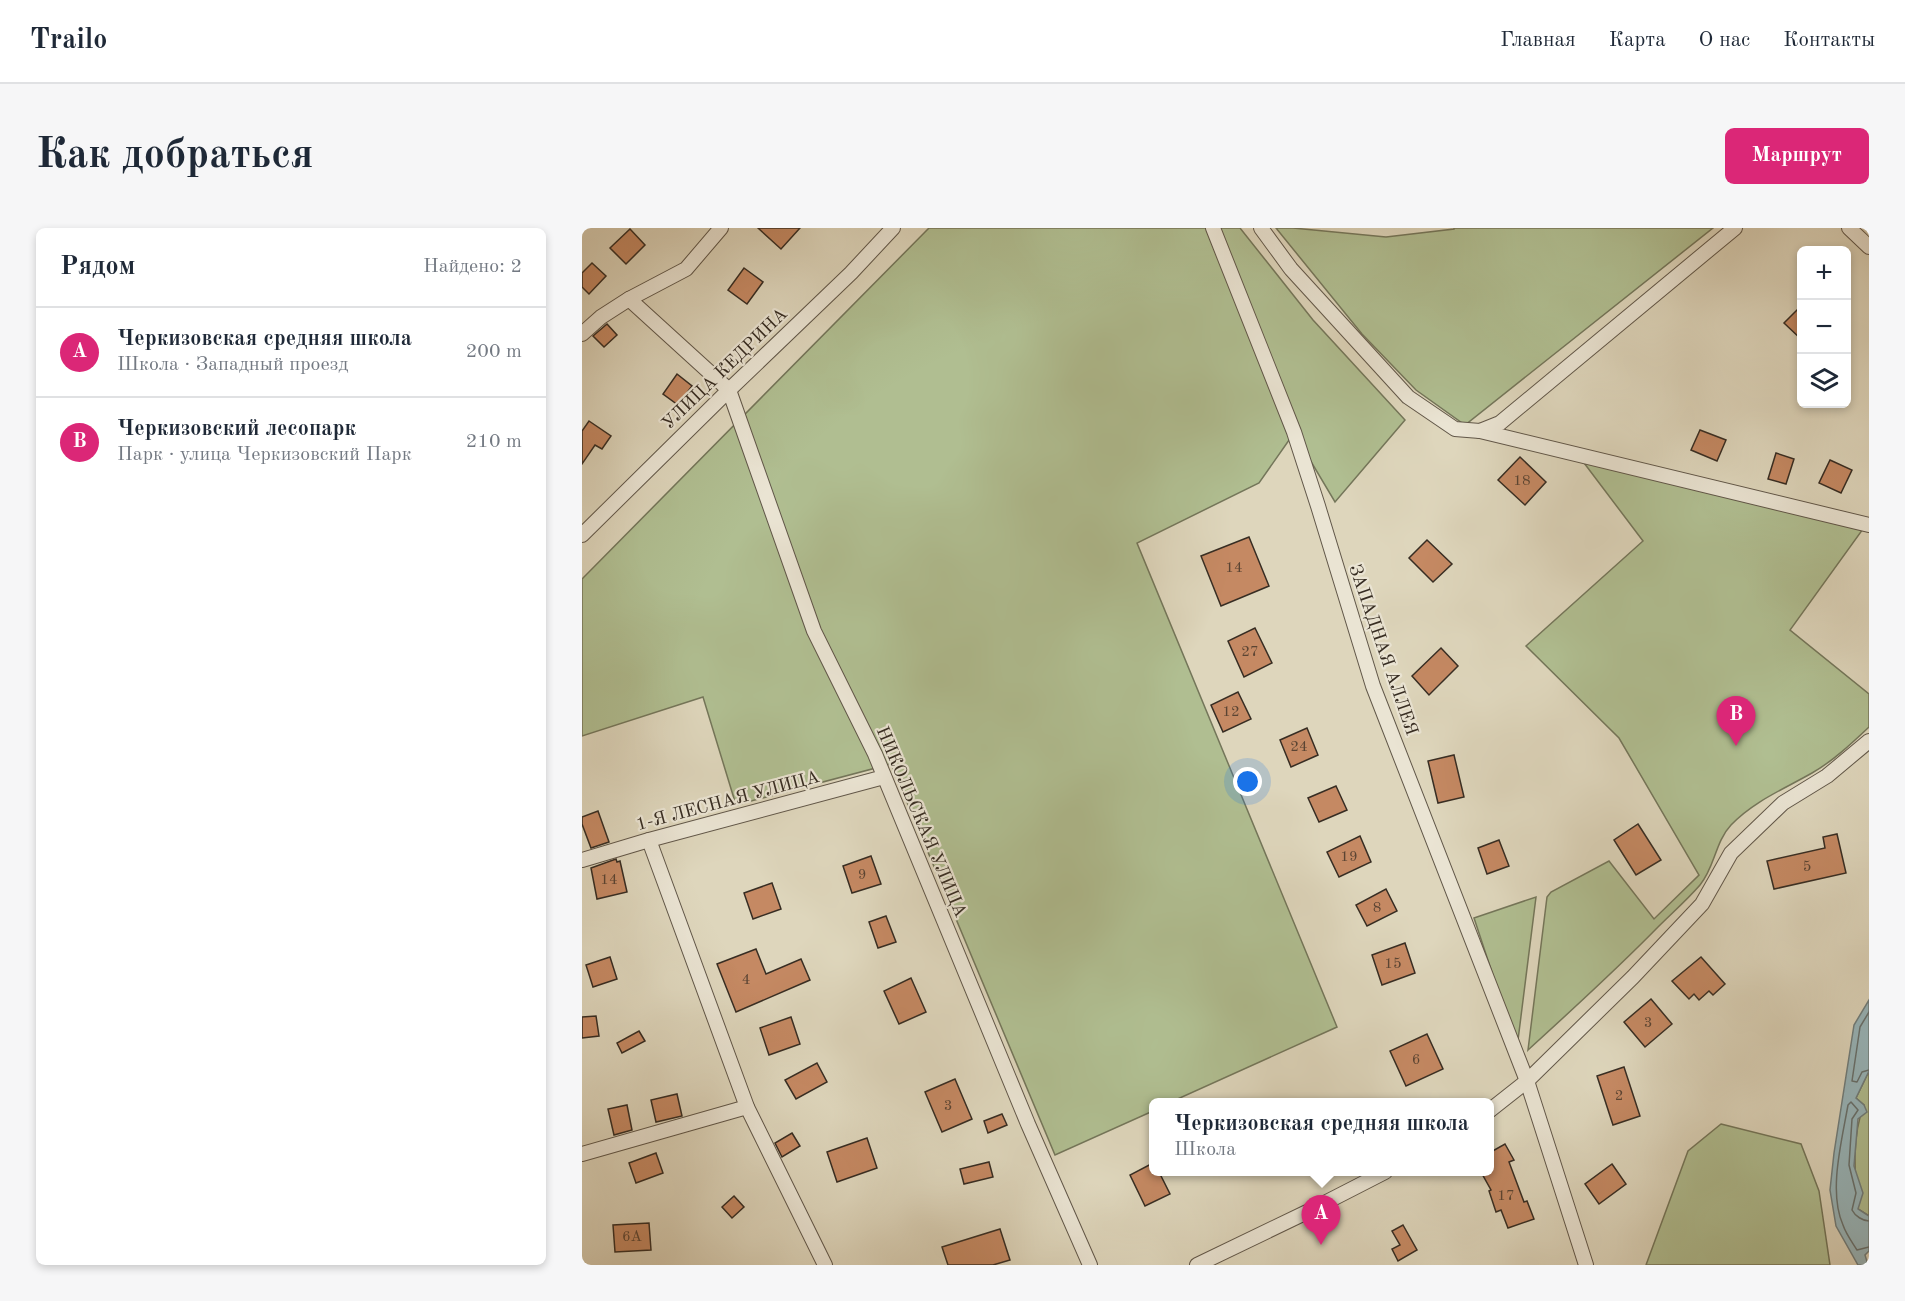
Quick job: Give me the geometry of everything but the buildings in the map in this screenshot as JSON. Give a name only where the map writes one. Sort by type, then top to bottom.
[{"type":"street","points":[[582,334],[601,317],[629,299],[686,269],[721,228]]},
{"type":"street","name":"УЛИЦА КЕДРИНА","points":[[582,535],[851,273],[893,228]]},
{"type":"street","name":"ЗАПАДНАЯ АЛЛЕЯ","points":[[1213,228],[1294,432],[1372,686],[1527,1081],[1586,1265]]},
{"type":"street","points":[[1260,228],[1291,269],[1408,397],[1455,429],[1480,431],[1869,525]]},
{"type":"street","points":[[1480,431],[1500,423],[1735,228]]},
{"type":"street","points":[[1849,228],[1869,248]]},
{"type":"street","points":[[629,299],[729,390]]},
{"type":"street","name":"НИКОЛЬСКАЯ УЛИЦА","points":[[729,390],[814,631],[884,777],[1028,1124],[1090,1265]]},
{"type":"street","points":[[1494,1107],[1527,1081],[1633,977],[1702,904],[1731,853],[1783,803],[1827,776],[1869,741]]},
{"type":"street","name":"1-Я ЛЕСНАЯ УЛИЦА","points":[[582,860],[884,777]]},
{"type":"street","points":[[649,840],[747,1107],[825,1265]]},
{"type":"street","points":[[582,1154],[747,1107]]},
{"type":"street","points":[[1197,1265],[1377,1176]]},
{"type":"green space","points":[[929,228],[1240,228],[1313,320],[1405,420],[1335,502],[1294,433],[1259,483],[1137,543],[1337,1027],[1180,1098],[1149,1098],[1149,1113],[1055,1155],[891,764],[736,805],[703,697],[582,736],[582,579]]},
{"type":"green space","points":[[1276,228],[1386,237],[1454,228],[1713,228],[1465,425],[1416,390],[1362,334]]},
{"type":"green space","points":[[1572,447],[1863,529],[1790,630],[1869,694],[1869,727],[1827,763],[1759,802],[1731,825],[1718,847],[1705,878],[1695,891],[1528,1050],[1547,897],[1551,892],[1609,861],[1654,919],[1699,875],[1619,738],[1526,646],[1643,541]]},
{"type":"green space","points":[[1536,897],[1517,1048],[1474,918]]},
{"type":"green space","points":[[1869,1071],[1869,1216],[1858,1209],[1855,1157],[1857,1130],[1864,1105],[1856,1098]]},
{"type":"green space","points":[[1721,1124],[1801,1144],[1819,1191],[1830,1265],[1646,1265],[1688,1151]]},
{"type":"water","points":[[1869,1000],[1869,1071],[1856,1098],[1864,1105],[1867,1112],[1858,1119],[1854,1166],[1863,1193],[1858,1209],[1869,1216],[1869,1251],[1865,1255],[1868,1265],[1858,1265],[1836,1226],[1830,1190],[1854,1025]]},
{"type":"place","name":"Черкизовский лесопарк","points":[[1736,746]]},
{"type":"place","name":"Черкизовская средняя школа","points":[[1321,1245]]}]
